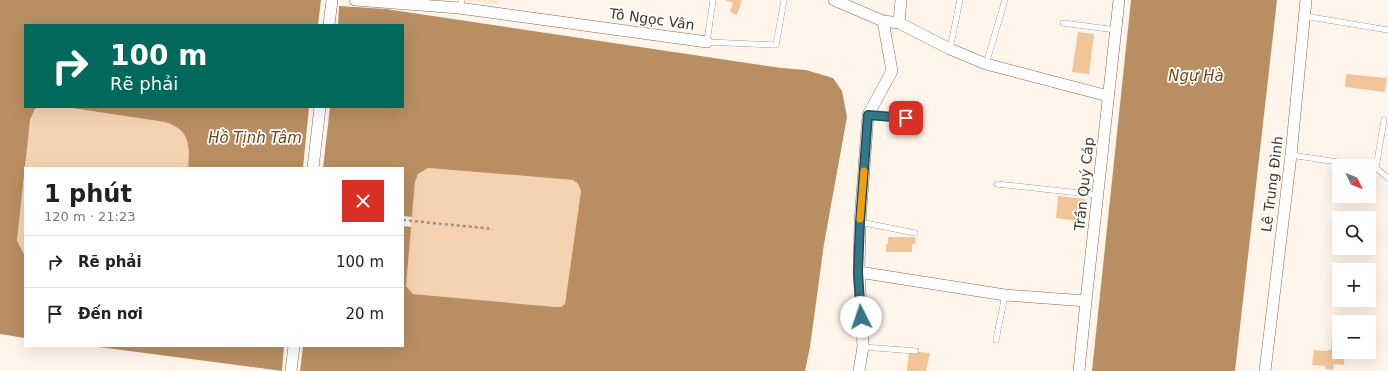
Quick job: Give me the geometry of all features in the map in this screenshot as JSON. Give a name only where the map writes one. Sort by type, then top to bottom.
[{"type":"street","points":[[329,24],[332,0]]},
{"type":"street","name":"Tô Ngọc Vân","points":[[355,0],[461,4],[707,42]]},
{"type":"street","points":[[834,0],[882,21],[899,23],[950,49],[986,64],[1108,96]]},
{"type":"street","points":[[899,23],[901,0]]},
{"type":"street","name":"Trần Quý Cáp","points":[[1079,371],[1119,0]]},
{"type":"street","name":"Lê Trung Đình","points":[[1265,371],[1291,155],[1306,0]]},
{"type":"street","points":[[859,371],[863,347],[858,272],[868,115],[892,71],[882,21]]},
{"type":"street","points":[[313,167],[320,108]]},
{"type":"street","points":[[858,272],[1005,295],[1086,301]]},
{"type":"street","points":[[291,371],[294,347]]},
{"type":"lane","points":[[713,0],[707,42],[776,45],[784,0]]},
{"type":"lane","points":[[950,49],[960,0]]},
{"type":"lane","points":[[986,64],[1005,0]]},
{"type":"lane","points":[[1304,16],[1388,30]]},
{"type":"lane","points":[[1063,23],[1116,30]]},
{"type":"lane","points":[[868,115],[906,118]]},
{"type":"lane","points":[[1384,120],[1376,168],[1388,178]]},
{"type":"lane","points":[[1291,155],[1332,161]]},
{"type":"lane","points":[[997,184],[1098,195]]},
{"type":"lane","points":[[860,222],[915,233]]},
{"type":"lane","points":[[996,340],[1005,295]]},
{"type":"lane","points":[[863,347],[916,351]]},
{"type":"path","points":[[404,220],[493,228]]},
{"type":"shaded area","points":[[461,0],[499,0],[498,4]]},
{"type":"shaded area","points":[[37,108],[72,108],[165,122],[179,129],[187,139],[189,152],[188,167],[25,167],[29,126],[34,112]]},
{"type":"shaded area","points":[[428,168],[573,180],[578,184],[581,191],[565,304],[561,307],[556,307],[413,294],[406,286],[415,182],[418,174]]},
{"type":"shaded area","points":[[24,178],[24,254],[17,242]]},
{"type":"water","points":[[0,0],[321,0],[318,24],[24,24],[24,108],[36,108],[30,120],[17,241],[24,254],[24,338],[0,334]]},
{"type":"water","name":"Ngự Hà","points":[[1131,0],[1277,0],[1235,371],[1092,371]]},
{"type":"water","points":[[339,6],[386,9],[781,68],[806,70],[833,78],[842,91],[847,117],[824,244],[810,347],[805,371],[300,371],[303,347],[404,347],[404,167],[323,167],[330,108],[404,108],[404,24],[338,24]],"holes":[[[428,168],[573,180],[578,184],[581,191],[565,304],[561,307],[413,294],[406,286],[415,182],[418,174]]]},
{"type":"water","name":"Hồ Tịnh Tâm","points":[[72,108],[309,108],[303,167],[188,167],[189,152],[187,139],[179,129],[165,122]]},
{"type":"water","points":[[99,347],[284,347],[282,371]]},
{"type":"pier","points":[[404,216],[412,217],[411,227],[404,226]]},
{"type":"building","points":[[725,0],[742,0],[737,15],[730,12],[733,3]]},
{"type":"building","points":[[1078,32],[1094,34],[1089,74],[1072,72]]},
{"type":"building","points":[[1346,74],[1387,78],[1385,92],[1345,87]]},
{"type":"building","points":[[1058,196],[1085,199],[1085,204],[1081,204],[1078,221],[1056,218]]},
{"type":"building","points":[[888,237],[916,237],[915,244],[912,244],[912,252],[886,252]]},
{"type":"building","points":[[1332,338],[1332,359],[1344,359],[1344,365],[1334,364],[1333,370],[1325,369],[1325,366],[1312,365],[1314,350],[1327,351],[1331,349]]},
{"type":"building","points":[[909,351],[930,353],[926,371],[907,371]]},
{"type":"slow traffic","points":[[860,219],[864,171]]},
{"type":"route","points":[[861,317],[858,272],[868,115],[906,118]]}]
